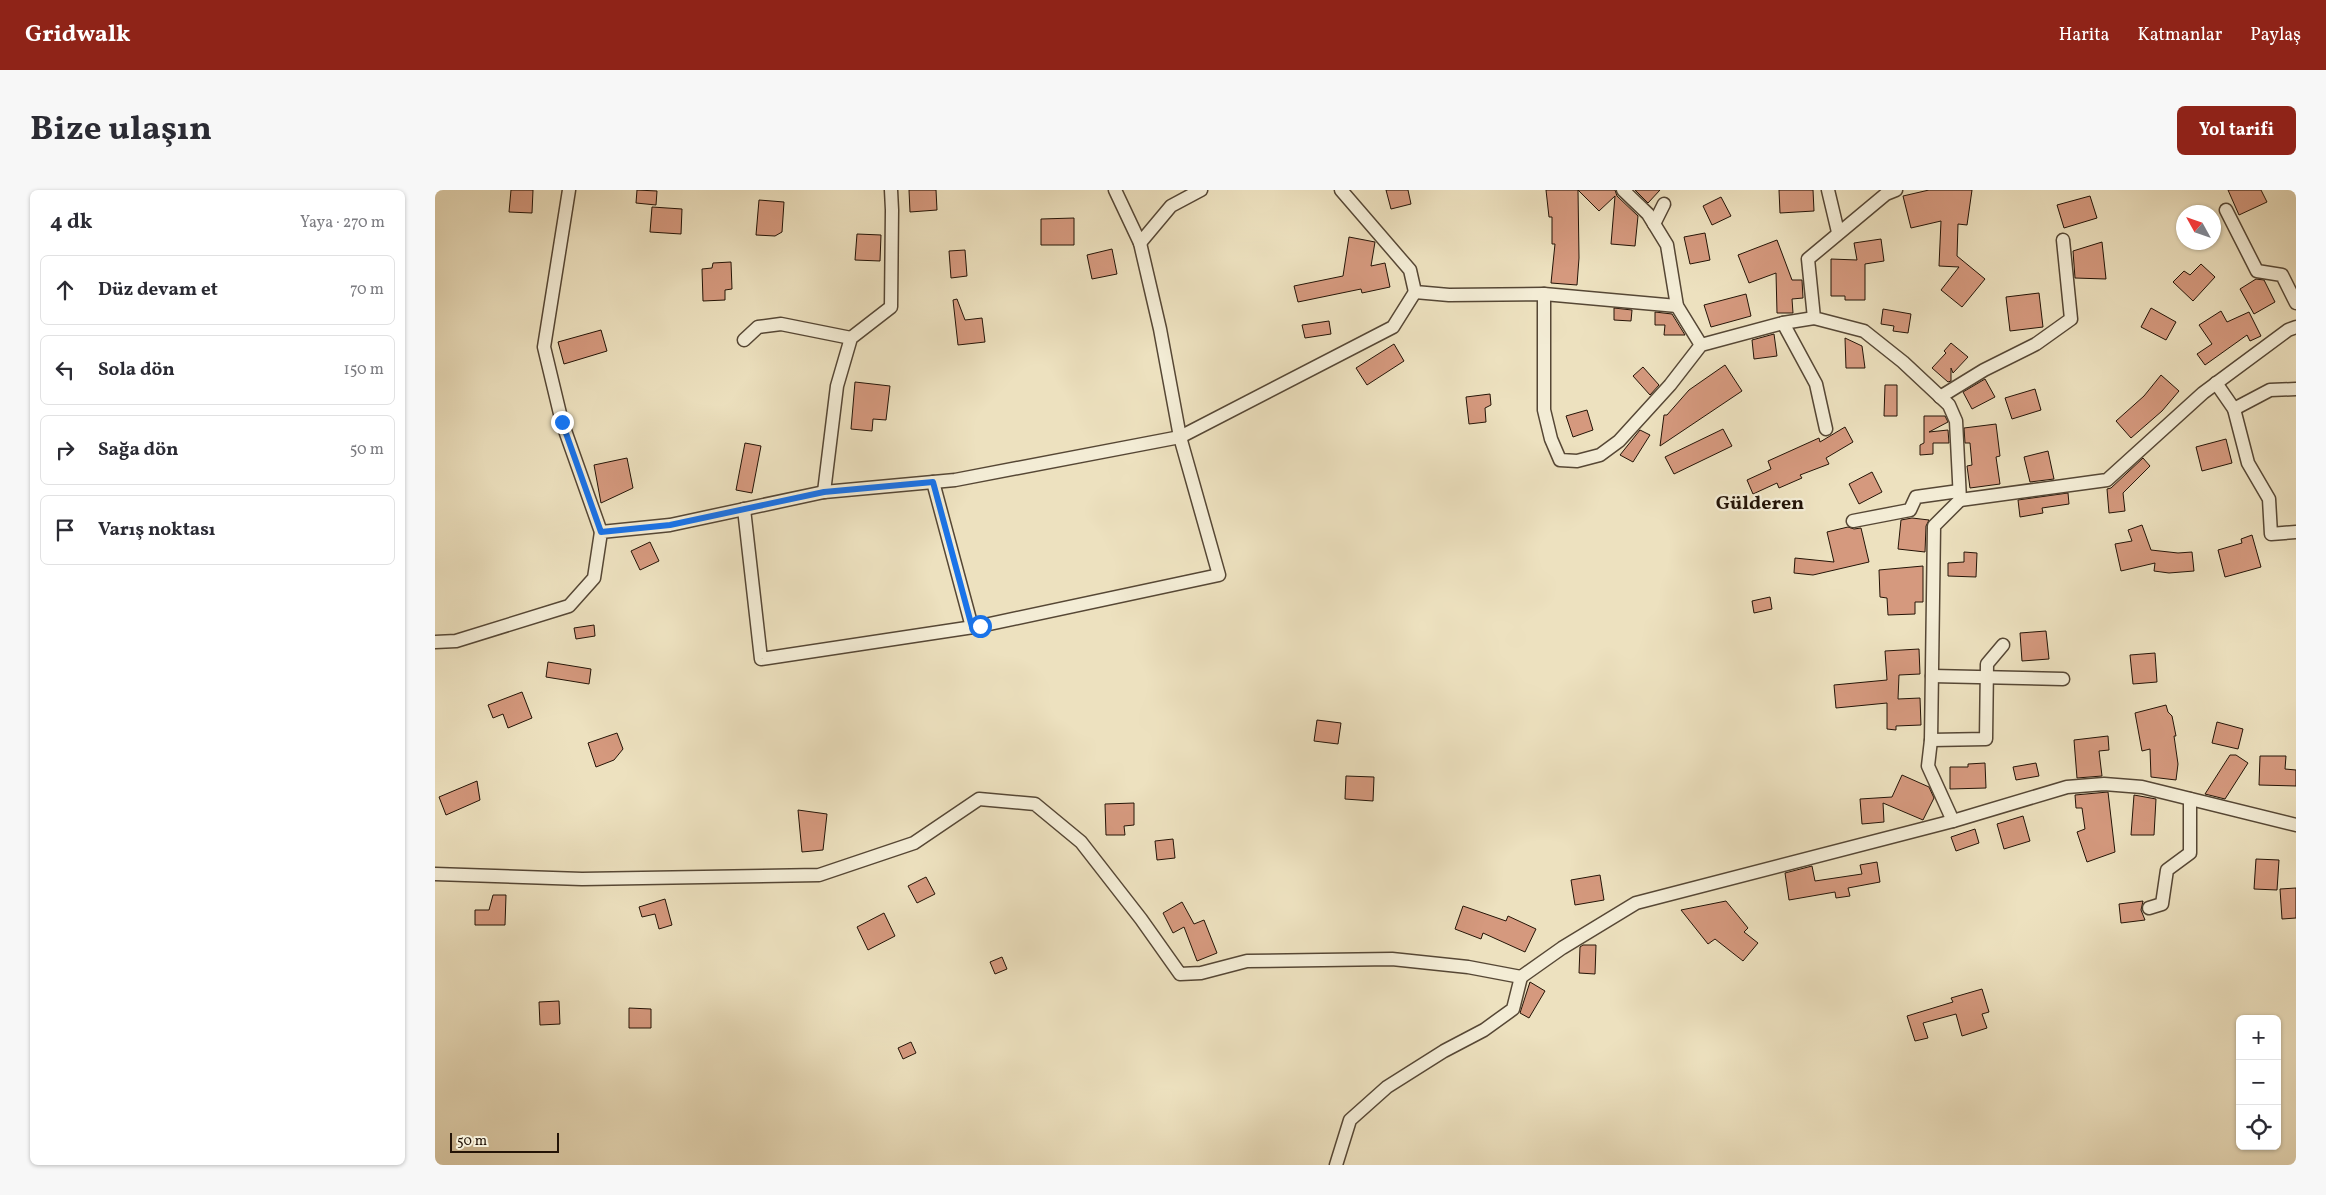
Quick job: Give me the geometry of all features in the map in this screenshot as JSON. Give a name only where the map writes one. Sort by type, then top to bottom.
[{"type":"street","points":[[435,642],[456,641],[569,606],[594,578],[601,532],[562,422],[544,347],[569,190]]},
{"type":"street","points":[[824,492],[837,386],[851,338],[891,307],[891,190]]},
{"type":"street","points":[[744,509],[761,659],[972,627],[1219,575],[1180,436],[1160,329],[1140,243],[1115,190]]},
{"type":"street","points":[[1140,243],[1171,206],[1201,190]]},
{"type":"street","points":[[601,532],[670,525],[824,492],[955,480],[1180,436],[1393,327],[1415,292],[1410,270],[1341,190]]},
{"type":"street","points":[[1623,190],[1648,214],[1667,245],[1677,306],[1701,345]]},
{"type":"street","points":[[1828,190],[1838,232]]},
{"type":"street","points":[[1814,318],[1808,259],[1838,232],[1886,194],[1897,190]]},
{"type":"street","points":[[1654,224],[1664,204]]},
{"type":"street","points":[[2225,210],[2257,271],[2281,275],[2296,303]]},
{"type":"street","points":[[1940,397],[1984,370],[2036,344],[2071,319],[2063,240]]},
{"type":"street","points":[[1415,292],[1449,295],[1544,294],[1677,306]]},
{"type":"street","points":[[1544,294],[1544,410],[1551,439],[1560,460],[1577,461],[1601,455],[1619,441],[1670,385],[1701,345],[1814,318],[1864,331],[1903,362],[1949,405],[1956,421],[1959,495],[1934,526],[1931,740],[1928,766],[1953,821]]},
{"type":"street","points":[[744,340],[758,328],[781,324],[851,338]]},
{"type":"street","points":[[1783,324],[1816,384],[1826,429]]},
{"type":"street","points":[[1853,521],[1910,510],[1915,497],[1959,495],[2107,480],[2216,383],[2288,330],[2296,327]]},
{"type":"street","points":[[2216,383],[2234,409],[2249,463],[2269,499],[2271,534],[2296,532]]},
{"type":"street","points":[[2234,409],[2270,390],[2296,390]]},
{"type":"street","points":[[933,482],[972,627]]},
{"type":"street","points":[[1931,740],[1986,739],[1987,664],[2003,645]]},
{"type":"street","points":[[1932,676],[2063,679]]},
{"type":"street","points":[[1336,1165],[1350,1120],[1387,1087],[1444,1051],[1484,1030],[1513,1009],[1521,977],[1562,948],[1636,903],[1953,821],[2067,787],[2104,784],[2142,787],[2296,825]]},
{"type":"street","points":[[435,874],[582,879],[819,875],[914,843],[979,799],[1035,804],[1081,842],[1141,919],[1180,974],[1201,973],[1247,962],[1392,959],[1468,967],[1521,977]]},
{"type":"street","points":[[2149,908],[2163,904],[2167,870],[2190,853],[2190,799]]},
{"type":"building","points":[[511,190],[533,190],[532,213],[509,212]]},
{"type":"building","points":[[637,190],[657,191],[656,205],[636,203]]},
{"type":"building","points":[[909,190],[936,190],[937,210],[910,212]]},
{"type":"building","points":[[1386,190],[1408,190],[1411,204],[1391,209]]},
{"type":"building","points":[[1546,190],[1578,190],[1579,258],[1577,285],[1551,283],[1555,244],[1552,244],[1552,217],[1549,217]]},
{"type":"building","points":[[1578,190],[1615,190],[1617,196],[1638,216],[1635,246],[1611,244],[1615,196],[1599,211]]},
{"type":"building","points":[[1635,190],[1660,190],[1648,203]]},
{"type":"building","points":[[1779,190],[1813,190],[1814,211],[1780,213]]},
{"type":"building","points":[[1929,190],[1972,190],[1967,225],[1958,224],[1957,256],[1985,279],[1962,307],[1941,290],[1959,267],[1939,266],[1941,221],[1911,228],[1903,196]]},
{"type":"building","points":[[2228,190],[2261,190],[2267,202],[2239,215]]},
{"type":"building","points":[[2090,196],[2097,218],[2064,228],[2057,205]]},
{"type":"building","points":[[1721,197],[1731,216],[1712,225],[1703,206]]},
{"type":"building","points":[[759,200],[784,202],[782,232],[775,236],[756,235]]},
{"type":"building","points":[[652,207],[682,209],[681,234],[650,232]]},
{"type":"building","points":[[1074,218],[1074,245],[1041,245],[1041,219]]},
{"type":"building","points":[[1705,233],[1710,260],[1690,264],[1684,237]]},
{"type":"building","points":[[857,234],[881,235],[880,261],[855,260]]},
{"type":"building","points":[[1349,237],[1375,242],[1371,266],[1385,263],[1390,287],[1362,293],[1361,289],[1298,302],[1294,286],[1343,276]]},
{"type":"building","points":[[1881,239],[1884,261],[1865,264],[1865,300],[1845,300],[1845,296],[1831,296],[1831,259],[1857,260],[1854,243]]},
{"type":"building","points":[[1777,240],[1792,280],[1802,280],[1803,298],[1792,299],[1793,313],[1777,313],[1776,273],[1749,283],[1738,255]]},
{"type":"building","points":[[2102,242],[2106,279],[2075,278],[2073,251]]},
{"type":"building","points":[[1112,249],[1117,274],[1092,279],[1087,255]]},
{"type":"building","points":[[965,250],[967,276],[951,278],[949,251]]},
{"type":"building","points":[[731,262],[732,289],[725,290],[725,300],[703,301],[702,269],[712,268],[713,263]]},
{"type":"building","points":[[2201,264],[2215,277],[2193,301],[2173,282],[2184,271],[2190,275]]},
{"type":"building","points":[[2256,279],[2264,280],[2275,302],[2254,314],[2240,289]]},
{"type":"building","points":[[2039,293],[2043,327],[2010,331],[2006,297]]},
{"type":"building","points":[[1746,294],[1751,316],[1711,327],[1704,305]]},
{"type":"building","points":[[957,299],[965,320],[982,318],[985,342],[958,345],[953,300]]},
{"type":"building","points":[[1614,308],[1632,310],[1631,321],[1614,320]]},
{"type":"building","points":[[2151,308],[2176,322],[2166,340],[2141,327]]},
{"type":"building","points":[[1883,309],[1911,314],[1908,333],[1893,331],[1894,326],[1881,324]]},
{"type":"building","points":[[2221,311],[2227,322],[2249,312],[2261,336],[2250,341],[2247,335],[2205,365],[2197,354],[2212,344],[2199,325]]},
{"type":"building","points":[[1655,312],[1672,314],[1685,335],[1664,335],[1665,325],[1655,325]]},
{"type":"building","points":[[1329,321],[1331,334],[1305,338],[1302,325]]},
{"type":"building","points":[[601,330],[607,351],[564,364],[558,342]]},
{"type":"building","points":[[1774,334],[1777,356],[1754,359],[1752,340]]},
{"type":"building","points":[[1845,338],[1862,346],[1865,368],[1846,368]]},
{"type":"building","points":[[1951,343],[1968,357],[1953,373],[1951,368],[1951,381],[1948,382],[1932,368],[1946,353],[1944,351]]},
{"type":"building","points":[[1394,344],[1404,361],[1367,385],[1356,368]]},
{"type":"building","points":[[1725,365],[1742,391],[1660,446],[1664,415],[1667,415],[1689,390]]},
{"type":"building","points":[[1643,367],[1659,385],[1650,395],[1633,376]]},
{"type":"building","points":[[2161,375],[2179,391],[2162,411],[2131,438],[2116,421],[2144,396]]},
{"type":"building","points":[[1985,379],[1995,397],[1972,409],[1963,392]]},
{"type":"building","points":[[855,382],[890,386],[886,420],[873,419],[872,431],[851,429]]},
{"type":"building","points":[[1885,385],[1897,385],[1897,416],[1884,416]]},
{"type":"building","points":[[2035,389],[2041,410],[2012,419],[2005,398]]},
{"type":"building","points":[[1490,394],[1491,405],[1485,408],[1486,422],[1469,424],[1466,397]]},
{"type":"building","points":[[1587,410],[1593,430],[1573,437],[1566,416]]},
{"type":"building","points":[[1924,416],[1945,416],[1948,422],[1929,432],[1948,430],[1949,443],[1933,443],[1933,454],[1920,455],[1920,445],[1924,443]]},
{"type":"building","points":[[1996,424],[2000,456],[1996,457],[2000,484],[1970,488],[1967,466],[1972,465],[1970,443],[1965,443],[1964,428]]},
{"type":"building","points":[[1845,427],[1853,442],[1826,458],[1829,464],[1800,475],[1802,478],[1779,488],[1777,483],[1753,494],[1747,480],[1771,469],[1768,461],[1819,438],[1820,442]]},
{"type":"building","points":[[1723,429],[1732,446],[1674,474],[1665,457]]},
{"type":"building","points":[[1640,430],[1650,435],[1633,462],[1620,455]]},
{"type":"building","points":[[2226,439],[2232,463],[2202,471],[2196,447]]},
{"type":"building","points":[[745,443],[761,446],[752,493],[736,490]]},
{"type":"building","points":[[2048,451],[2054,479],[2030,482],[2024,457]]},
{"type":"building","points":[[627,458],[633,488],[601,503],[594,465]]},
{"type":"building","points":[[2143,458],[2150,466],[2123,493],[2125,511],[2109,513],[2107,489],[2111,488]]},
{"type":"building","points":[[1872,472],[1882,492],[1859,504],[1849,484]]},
{"type":"building","points":[[2068,493],[2069,504],[2042,508],[2043,513],[2020,517],[2018,500]]},
{"type":"building","points":[[1912,518],[1929,520],[1926,526],[1925,552],[1898,549],[1901,520]]},
{"type":"building","points":[[2142,525],[2151,550],[2178,553],[2192,552],[2194,571],[2169,573],[2154,571],[2155,563],[2121,571],[2115,544],[2132,541],[2128,530]]},
{"type":"building","points":[[1848,527],[1854,529],[1861,528],[1869,562],[1813,575],[1794,573],[1795,558],[1834,562],[1827,532]]},
{"type":"building","points":[[2252,535],[2261,567],[2225,577],[2218,550],[2242,543],[2241,539]]},
{"type":"building","points":[[650,542],[659,561],[640,570],[631,551]]},
{"type":"building","points":[[1964,552],[1977,553],[1976,577],[1948,576],[1948,563],[1964,562]]},
{"type":"building","points":[[1923,566],[1923,602],[1915,602],[1915,614],[1888,615],[1887,598],[1880,597],[1879,570]]},
{"type":"building","points":[[1770,597],[1772,609],[1754,613],[1752,601]]},
{"type":"building","points":[[594,625],[595,636],[576,639],[574,628]]},
{"type":"building","points":[[2046,631],[2049,659],[2022,661],[2020,633]]},
{"type":"building","points":[[1919,649],[1920,674],[1899,675],[1898,699],[1920,698],[1921,725],[1896,726],[1896,730],[1887,729],[1887,703],[1836,708],[1834,685],[1887,680],[1885,651]]},
{"type":"building","points":[[2155,653],[2157,682],[2133,684],[2130,655]]},
{"type":"building","points":[[548,662],[591,669],[589,684],[546,677]]},
{"type":"building","points":[[522,692],[532,718],[508,728],[503,714],[493,718],[488,705]]},
{"type":"building","points":[[2166,705],[2168,712],[2172,716],[2176,736],[2174,736],[2178,764],[2176,780],[2151,777],[2150,749],[2142,751],[2135,713]]},
{"type":"building","points":[[1317,720],[1341,723],[1338,744],[1314,741]]},
{"type":"building","points":[[2217,722],[2243,729],[2238,749],[2212,743]]},
{"type":"building","points":[[617,733],[623,749],[614,760],[596,767],[588,743]]},
{"type":"building","points":[[2108,736],[2109,750],[2099,751],[2102,776],[2077,778],[2074,740]]},
{"type":"building","points":[[2230,755],[2236,755],[2248,763],[2225,799],[2205,794]]},
{"type":"building","points":[[2260,756],[2286,756],[2285,769],[2296,770],[2296,786],[2259,785]]},
{"type":"building","points":[[1985,763],[1986,788],[1950,789],[1950,767],[1968,767],[1968,764]]},
{"type":"building","points":[[2036,763],[2039,776],[2016,780],[2013,767]]},
{"type":"building","points":[[1902,775],[1929,787],[1934,798],[1923,820],[1883,803],[1884,822],[1862,824],[1860,799],[1892,797]]},
{"type":"building","points":[[1346,776],[1374,777],[1373,801],[1345,799]]},
{"type":"building","points":[[477,781],[480,800],[446,815],[439,797]]},
{"type":"building","points":[[2108,792],[2115,852],[2087,862],[2077,832],[2085,829],[2082,808],[2076,808],[2075,795]]},
{"type":"building","points":[[2134,795],[2156,799],[2154,835],[2131,835]]},
{"type":"building","points":[[1134,803],[1134,825],[1124,826],[1125,835],[1106,835],[1105,804]]},
{"type":"building","points":[[798,810],[827,814],[823,850],[802,852]]},
{"type":"building","points":[[2023,816],[2030,841],[2004,849],[1997,824]]},
{"type":"building","points":[[1975,829],[1979,843],[1956,851],[1951,837]]},
{"type":"building","points":[[1173,839],[1175,858],[1157,860],[1155,841]]},
{"type":"building","points":[[2256,859],[2279,860],[2277,890],[2254,889]]},
{"type":"building","points":[[1877,862],[1880,882],[1848,888],[1850,896],[1836,898],[1835,892],[1789,900],[1785,873],[1812,866],[1815,881],[1862,874],[1860,865]]},
{"type":"building","points":[[1600,875],[1604,900],[1575,905],[1571,880]]},
{"type":"building","points":[[926,877],[935,894],[917,903],[908,886]]},
{"type":"building","points":[[2296,888],[2296,918],[2282,919],[2280,889]]},
{"type":"building","points":[[493,895],[506,895],[505,925],[475,925],[475,910],[489,910]]},
{"type":"building","points":[[665,899],[672,925],[659,929],[655,914],[642,917],[639,907]]},
{"type":"building","points":[[1726,901],[1748,928],[1744,932],[1758,943],[1743,961],[1715,939],[1708,944],[1681,910]]},
{"type":"building","points":[[2143,901],[2141,910],[2145,920],[2121,923],[2119,904]]},
{"type":"building","points":[[1182,902],[1194,924],[1204,920],[1217,953],[1197,961],[1184,927],[1173,933],[1163,913]]},
{"type":"building","points":[[1463,906],[1506,921],[1508,916],[1536,929],[1525,952],[1483,933],[1481,939],[1455,929]]},
{"type":"building","points":[[884,913],[895,936],[868,950],[857,927]]},
{"type":"building","points":[[1583,945],[1596,945],[1595,974],[1579,973],[1580,947]]},
{"type":"building","points":[[1002,957],[1007,969],[995,974],[990,962]]},
{"type":"building","points":[[1530,982],[1545,991],[1529,1018],[1520,1013]]},
{"type":"building","points":[[1982,989],[1989,1012],[1982,1014],[1987,1028],[1962,1036],[1956,1014],[1923,1023],[1928,1038],[1915,1041],[1907,1016],[1953,1002],[1951,998]]},
{"type":"building","points":[[559,1001],[560,1024],[540,1025],[539,1002]]},
{"type":"building","points":[[629,1008],[651,1009],[651,1028],[629,1028]]},
{"type":"building","points":[[911,1042],[916,1053],[903,1059],[898,1048]]},
{"type":"district","name":"Gülderen","points":[[1760,502]]},
{"type":"route","points":[[562,422],[601,532],[670,525],[824,492],[933,482],[972,627],[980,626]]}]
